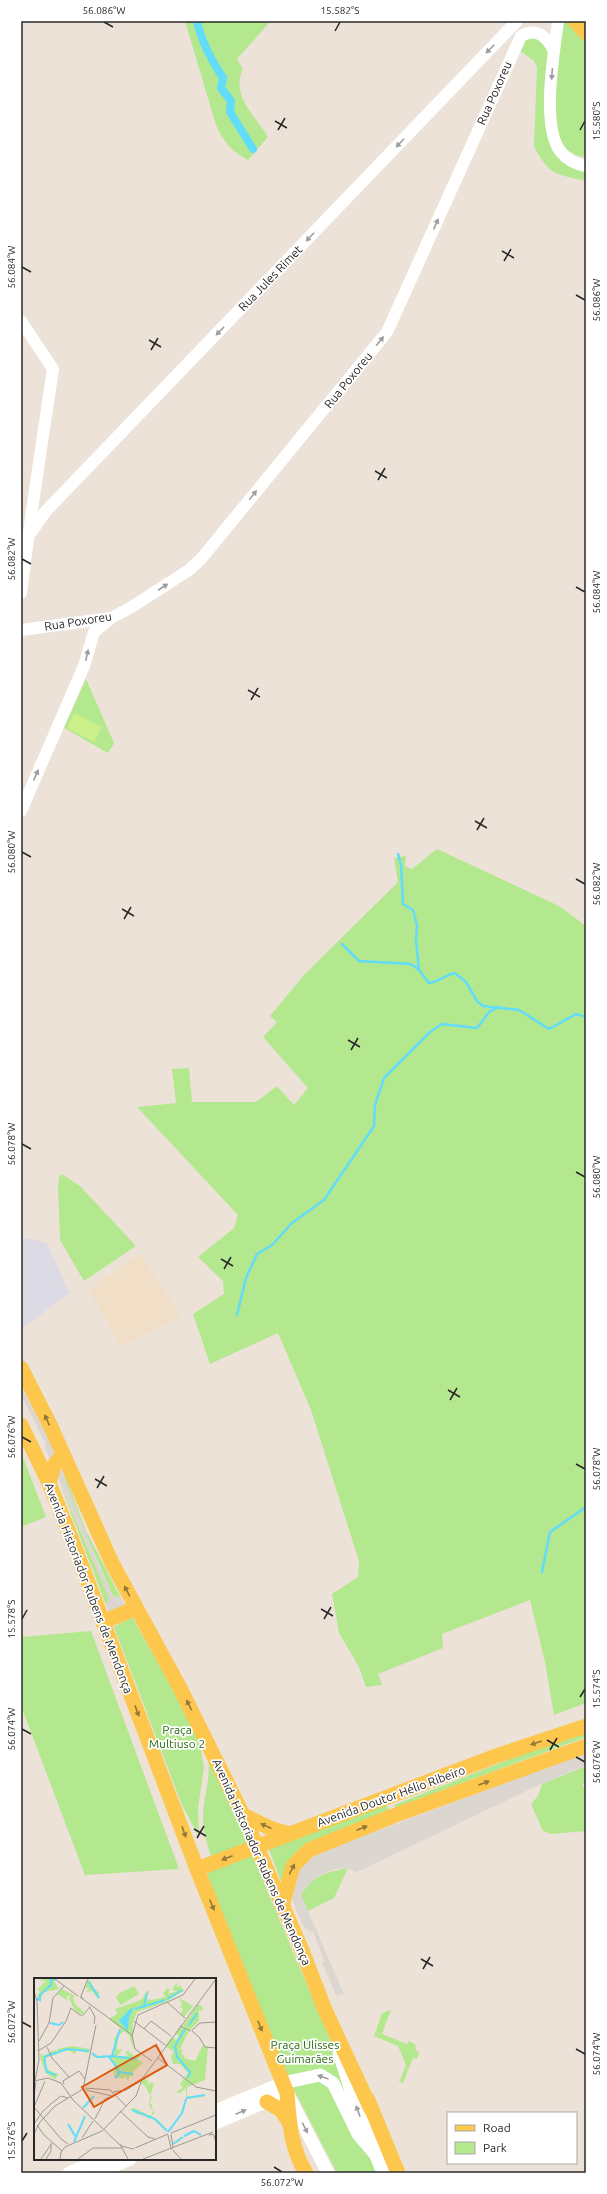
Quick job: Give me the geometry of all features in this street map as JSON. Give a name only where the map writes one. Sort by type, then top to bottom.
[{"type":"main road","points":[[575,21],[586,34]]},
{"type":"main road","name":"Avenida Historiador Rubens de Mendonça","points":[[21,1368],[33,1390],[94,1525],[136,1608],[180,1688],[243,1815],[301,1948],[325,2010],[354,2100],[383,2173]]},
{"type":"main road","name":"Avenida Historiador Rubens de Mendonça","points":[[21,1425],[49,1483],[197,1869],[285,2088],[328,2173]]},
{"type":"main road","points":[[49,1483],[54,1465],[63,1455]]},
{"type":"main road","points":[[103,1622],[136,1608]]},
{"type":"main road","name":"Avenida Doutor Hélio Ribeiro","points":[[197,1869],[385,1798],[586,1726]]},
{"type":"main road","name":"Avenida Doutor Hélio Ribeiro","points":[[282,1906],[293,1866],[309,1850],[393,1816],[586,1746]]},
{"type":"main road","points":[[385,1798],[393,1816]]},
{"type":"main road","points":[[243,1815],[272,1829],[290,1834]]},
{"type":"main road","points":[[325,2010],[372,2109]]},
{"type":"main road","points":[[345,2031],[372,2109],[398,2173]]},
{"type":"main road","points":[[216,2111],[285,2088],[315,2075],[328,2078],[336,2089],[358,2134],[375,2154]]},
{"type":"main road","points":[[216,2123],[267,2102],[285,2088]]},
{"type":"main road","points":[[285,2088],[295,2150],[306,2173]]},
{"type":"main road","points":[[267,2102],[281,2110],[290,2123]]},
{"type":"main road","points":[[69,2173],[100,2160]]},
{"type":"main road","points":[[97,2173],[128,2160]]},
{"type":"street","name":"Rua Jules Rimet","points":[[27,538],[46,511],[517,21]]},
{"type":"street","points":[[558,21],[550,104],[552,133],[555,143],[563,156],[574,163],[586,166]]},
{"type":"street","name":"Rua Poxoreu","points":[[21,630],[111,618],[130,608],[189,570],[201,559],[387,332],[519,39],[529,32],[538,33],[547,40],[554,52]]},
{"type":"street","points":[[21,321],[53,369],[35,494],[27,538],[21,592]]},
{"type":"street","points":[[35,494],[37,502],[46,511]]},
{"type":"street","points":[[21,811],[84,666],[94,632],[111,618]]},
{"type":"shaded area","points":[[21,1237],[47,1243],[69,1293],[21,1329]]},
{"type":"shaded area","points":[[140,1253],[181,1316],[121,1347],[89,1290]]},
{"type":"shaded area","points":[[21,1387],[57,1454],[50,1459],[45,1448],[46,1444],[21,1395]]},
{"type":"shaded area","points":[[59,1464],[99,1567],[113,1596],[121,1598],[125,1605],[110,1615],[106,1605],[109,1598],[56,1472]]},
{"type":"shaded area","points":[[586,1753],[586,1765],[539,1785],[357,1872],[348,1868],[335,1869],[319,1876],[310,1883],[301,1895],[344,1994],[336,1995],[322,1963],[325,1962],[313,1931],[310,1932],[303,1926],[291,1897],[296,1875],[305,1861],[318,1853]]},
{"type":"green space","points":[[185,21],[271,21],[237,59],[243,69],[240,79],[242,97],[268,137],[248,160],[229,146],[216,125]]},
{"type":"green space","points":[[562,21],[570,21],[586,39],[586,157],[570,151],[560,139],[554,121],[554,77]]},
{"type":"green space","points":[[532,36],[549,46],[552,145],[586,169],[586,181],[567,177],[554,172],[544,163],[534,146],[537,67],[534,61],[519,50],[521,40]]},
{"type":"green space","points":[[86,679],[114,743],[108,753],[64,728]]},
{"type":"green space","points":[[74,713],[102,727],[94,742],[67,728]]},
{"type":"green space","points":[[437,849],[559,906],[586,926],[586,1703],[554,1715],[545,1662],[530,1600],[442,1634],[443,1648],[378,1674],[382,1685],[366,1687],[359,1667],[339,1633],[332,1594],[358,1577],[359,1561],[311,1410],[278,1333],[210,1364],[193,1314],[224,1294],[223,1281],[198,1257],[234,1228],[238,1215],[137,1107],[176,1103],[172,1069],[189,1068],[192,1102],[256,1102],[277,1086],[294,1105],[308,1088],[263,1037],[277,1022],[270,1016],[303,976],[398,882],[394,858],[406,856],[405,866],[412,869]]},
{"type":"green space","points":[[62,1174],[80,1186],[136,1246],[84,1281],[60,1240],[58,1187],[59,1177]]},
{"type":"green space","points":[[21,1452],[46,1517],[21,1527]]},
{"type":"green space","points":[[65,1475],[86,1531],[121,1598],[113,1596],[87,1537],[64,1479]]},
{"type":"green space","points":[[58,1479],[109,1598],[106,1605]]},
{"type":"green space","name":"Praça Multiuso 2","points":[[132,1617],[195,1728],[200,1744],[204,1768],[198,1808],[199,1837],[182,1805],[114,1627]]},
{"type":"green space","points":[[91,1631],[179,1869],[85,1875],[21,1706],[21,1637]]},
{"type":"green space","points":[[586,1729],[586,1737],[395,1808],[394,1805]]},
{"type":"green space","points":[[210,1757],[248,1844],[211,1857],[203,1825],[209,1774],[208,1760]]},
{"type":"green space","points":[[586,1766],[586,1782],[582,1784],[586,1793],[586,1831],[551,1834],[543,1831],[531,1804],[538,1796],[542,1784]]},
{"type":"green space","points":[[386,1804],[389,1811],[281,1881],[268,1847]]},
{"type":"green space","name":"Praça Ulisses Guimarães","points":[[252,1855],[330,2039],[355,2114],[379,2173],[337,2173],[281,2065],[207,1878],[208,1872]]},
{"type":"green space","points":[[348,1868],[334,1898],[308,1911],[301,1895],[305,1888],[315,1879],[327,1873]]},
{"type":"green space","points":[[391,2010],[382,2034],[407,2044],[409,2041],[415,2044],[416,2050],[419,2053],[417,2059],[413,2058],[403,2083],[399,2082],[406,2065],[398,2046],[374,2036],[382,2013]]},
{"type":"waterway","points":[[197,21],[207,51],[223,78],[221,88],[231,101],[230,112],[253,149]]},
{"type":"waterway","points":[[398,854],[401,865],[403,904],[413,910],[417,925],[416,940],[419,970],[429,983],[455,973],[466,982],[477,1001],[483,1006],[519,1010],[549,1029],[576,1014],[586,1017]]},
{"type":"waterway","points":[[342,944],[359,961],[411,964],[418,969]]},
{"type":"waterway","points":[[237,1315],[246,1278],[257,1254],[272,1245],[292,1223],[324,1200],[374,1126],[375,1105],[384,1078],[430,1032],[442,1024],[477,1028],[490,1011],[499,1007]]},
{"type":"waterway","points":[[542,1572],[550,1532],[586,1507]]}]
